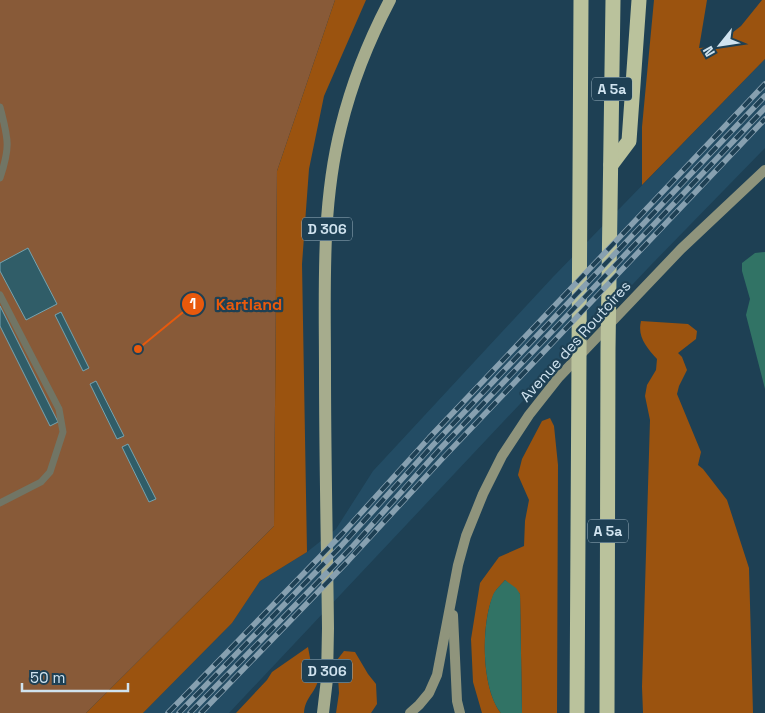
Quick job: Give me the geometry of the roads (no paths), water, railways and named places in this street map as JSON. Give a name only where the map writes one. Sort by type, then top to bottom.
[{"type":"highway","name":"A 5a","points":[[577,713],[581,0]]},
{"type":"highway","name":"A 5a","points":[[607,713],[608,349],[613,0]]},
{"type":"highway","points":[[611,171],[629,140],[639,0]]},
{"type":"main road","name":"D 306","points":[[323,713],[327,679],[328,628],[326,246],[331,184],[340,128],[356,75],[375,29],[390,0]]},
{"type":"street","name":"Avenue des Routoires","points":[[410,713],[429,693],[438,676],[458,565],[466,536],[483,494],[502,456],[529,415],[559,377],[681,249],[765,170]]},
{"type":"street","name":"Avenue des Routoires","points":[[452,596],[457,701],[460,713]]},
{"type":"lane","points":[[0,107],[9,140],[0,178]]},
{"type":"lane","points":[[0,295],[59,409],[63,432],[50,472],[40,482],[0,503]]},
{"type":"railway","points":[[168,713],[342,534],[429,438],[765,84]]},
{"type":"railway","points":[[179,713],[341,546],[433,445],[765,96]]},
{"type":"railway","points":[[190,713],[352,547],[439,450],[765,108]]},
{"type":"railway","points":[[201,713],[348,561],[442,459],[765,119]]},
{"type":"place","name":"Kartland","points":[[138,349]]}]
